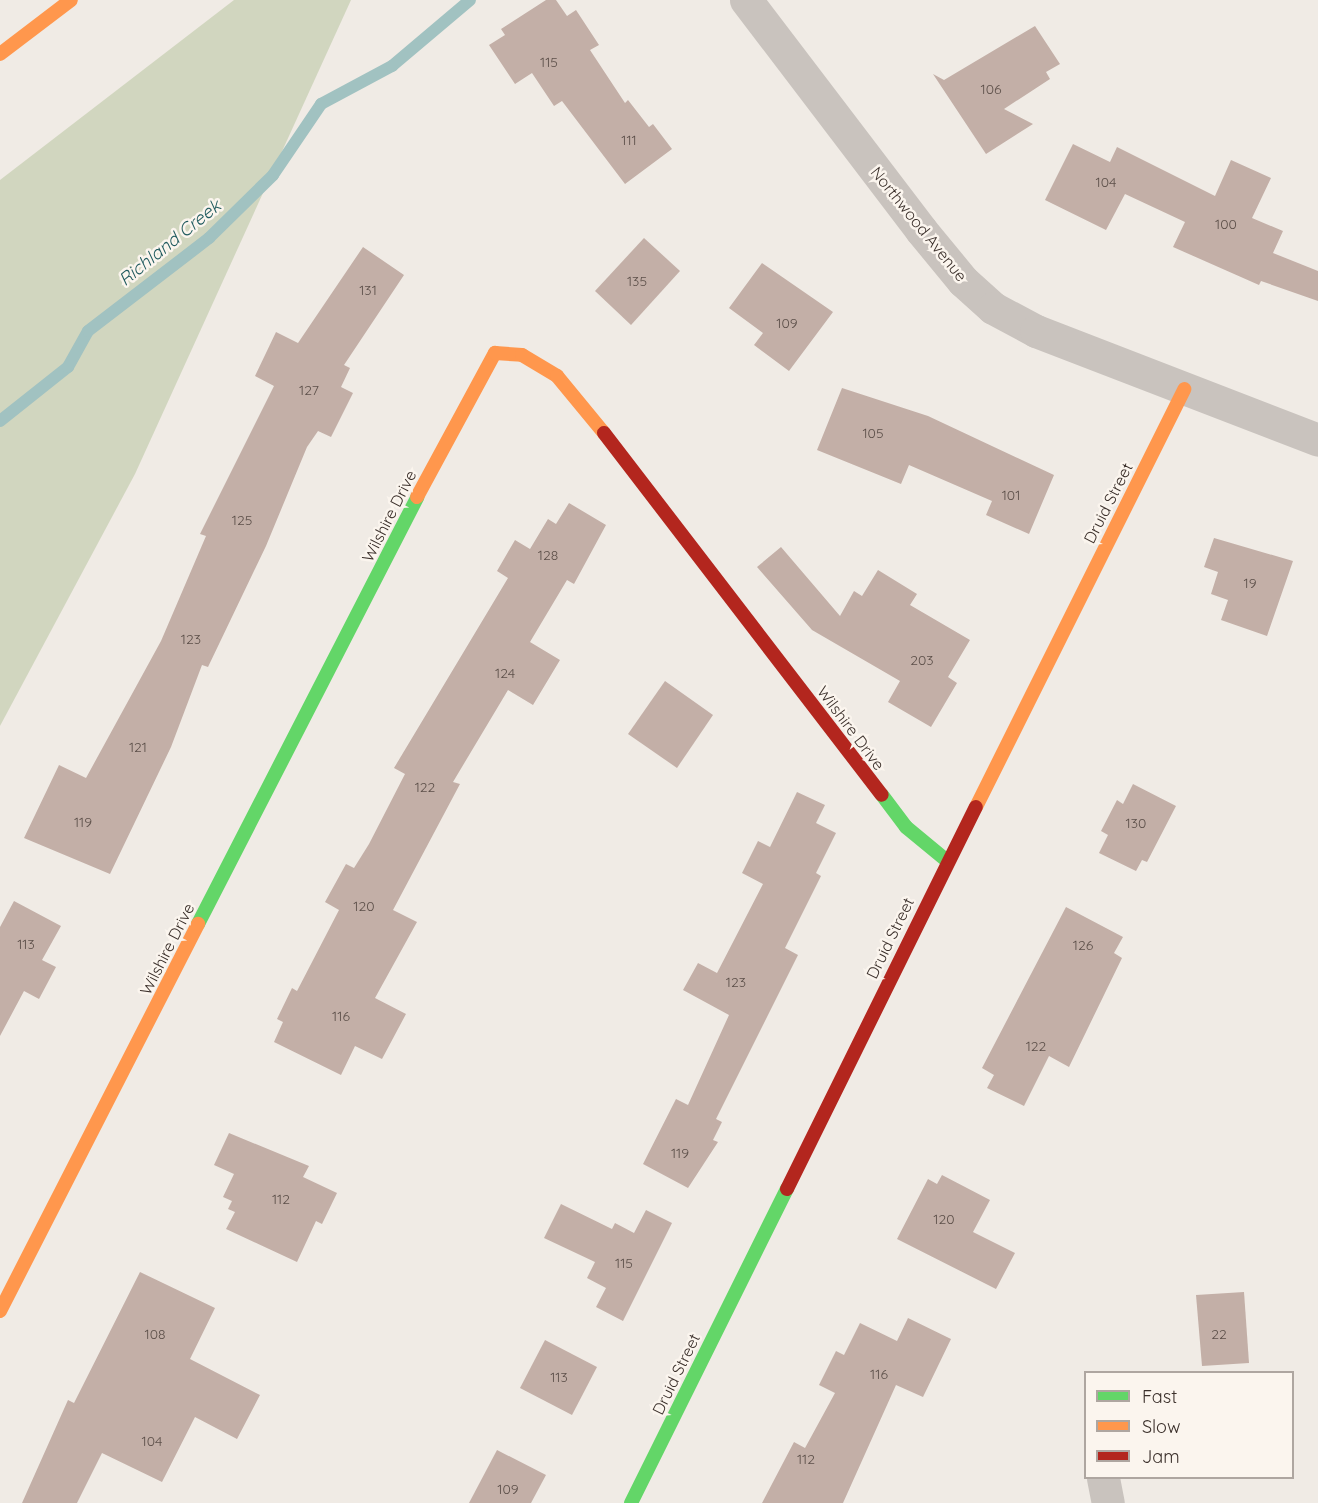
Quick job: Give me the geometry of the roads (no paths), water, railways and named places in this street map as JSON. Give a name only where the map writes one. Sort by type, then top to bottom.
[{"type":"street","points":[[0,54],[71,0]]},
{"type":"street","name":"Northwood Avenue","points":[[746,0],[921,230],[963,281],[993,308],[1036,331],[1318,440]]},
{"type":"street","name":"Wilshire Drive","points":[[0,1311],[495,353],[522,355],[557,376],[659,500],[906,827],[946,861]]},
{"type":"street","name":"Druid Street","points":[[631,1503],[946,861],[1184,389]]},
{"type":"street","points":[[1103,1479],[1108,1503]]},
{"type":"waterway","name":"Richland Creek","points":[[0,421],[68,367],[88,331],[209,238],[273,175],[321,104],[392,66],[470,0]]}]
